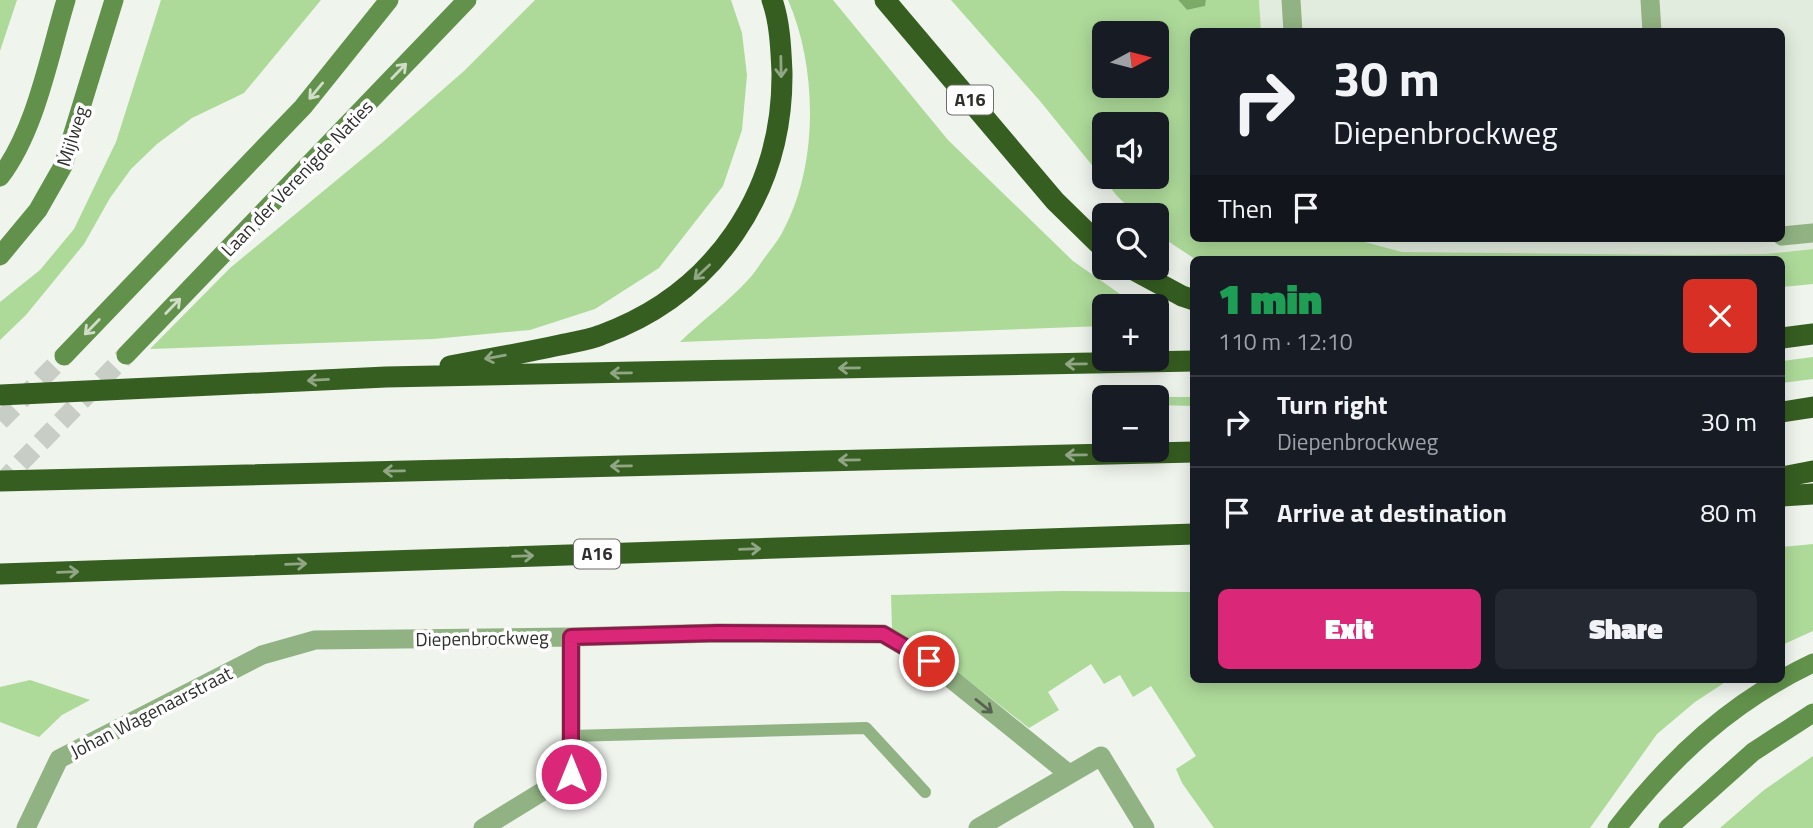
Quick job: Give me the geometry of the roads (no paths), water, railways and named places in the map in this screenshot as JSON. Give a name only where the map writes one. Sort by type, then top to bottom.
[{"type":"highway","points":[[386,377],[600,336],[635,320],[681,292],[716,259],[747,215],[769,166],[780,120],[781,51],[772,0]]},
{"type":"highway","name":"A16","points":[[885,0],[1055,201],[1092,237]]},
{"type":"highway","points":[[1152,280],[1190,299]]},
{"type":"highway","points":[[1785,338],[1813,334]]},
{"type":"highway","points":[[0,395],[386,377],[1190,361]]},
{"type":"highway","points":[[1785,412],[1813,408]]},
{"type":"highway","points":[[0,481],[1190,452]]},
{"type":"highway","points":[[1785,476],[1813,471]]},
{"type":"highway","points":[[1785,496],[1813,494]]},
{"type":"highway","name":"A16","points":[[0,574],[1190,534]]},
{"type":"main road","points":[[0,177],[21,139],[34,107],[66,0]]},
{"type":"main road","name":"Mijlweg","points":[[0,256],[38,210],[63,166],[114,0]]},
{"type":"main road","points":[[64,356],[303,107],[389,0]]},
{"type":"main road","name":"Laan der Verenigde Naties","points":[[126,355],[467,0]]},
{"type":"main road","points":[[1785,678],[1813,663]]},
{"type":"main road","points":[[1616,828],[1682,752],[1723,717],[1776,683]]},
{"type":"main road","points":[[1668,828],[1753,752],[1813,713]]},
{"type":"street","points":[[1291,0],[1293,28]]},
{"type":"street","points":[[1650,0],[1652,28]]},
{"type":"street","points":[[1785,236],[1813,233]]},
{"type":"street","name":"Diepenbrockweg","points":[[315,640],[718,633],[883,634],[929,661],[1069,775]]},
{"type":"street","points":[[482,828],[571,774],[571,637]]},
{"type":"street","name":"Johan Wagenaarstraat","points":[[26,828],[59,759],[262,655],[315,640]]},
{"type":"street","points":[[978,828],[1101,756],[1145,828]]},
{"type":"lane","points":[[571,736],[866,728],[925,792]]},
{"type":"tunnel","points":[[0,484],[126,355]]},
{"type":"tunnel","points":[[0,421],[64,356]]}]
